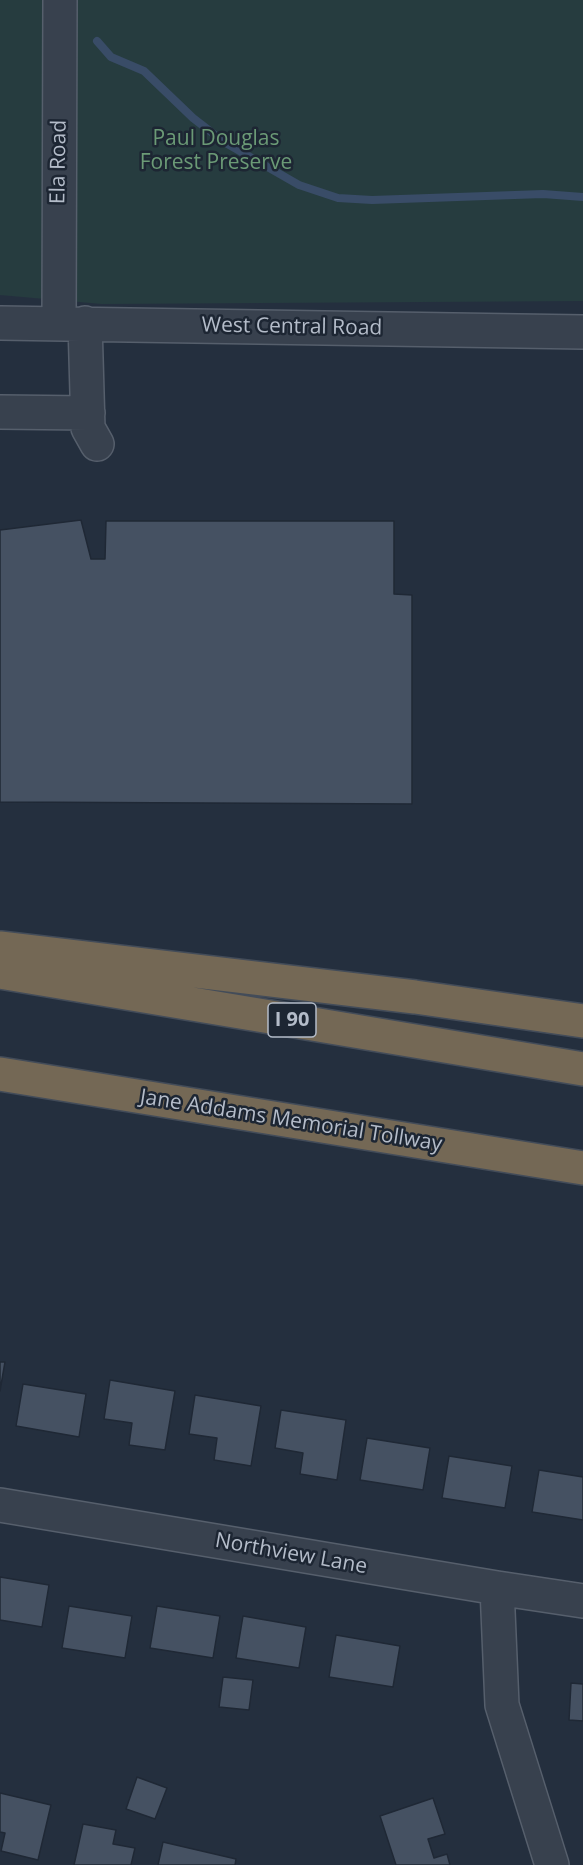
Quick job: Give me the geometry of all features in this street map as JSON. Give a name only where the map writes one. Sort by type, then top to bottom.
[{"type":"highway","points":[[0,948],[415,997],[583,1021]]},
{"type":"highway","name":"I 90","points":[[0,972],[583,1069]]},
{"type":"highway","name":"Jane Addams Memorial Tollway","points":[[0,1074],[583,1168]]},
{"type":"street","name":"Ela Road","points":[[60,0],[72,323],[88,413],[88,428],[98,444]]},
{"type":"street","name":"West Central Road","points":[[0,323],[583,332]]},
{"type":"street","points":[[0,412],[88,413]]},
{"type":"street","name":"Northview Lane","points":[[0,1505],[583,1601]]},
{"type":"street","points":[[497,1588],[502,1705],[552,1865]]},
{"type":"green space","name":"Paul Douglas Forest Preserve","points":[[0,0],[583,0],[583,301],[102,304],[0,295]]},
{"type":"building","points":[[81,520],[91,559],[105,559],[106,521],[394,521],[394,594],[412,595],[412,804],[0,802],[0,530]]},
{"type":"building","points":[[0,1362],[5,1362],[0,1391]]},
{"type":"building","points":[[110,1380],[175,1391],[165,1450],[129,1445],[132,1423],[104,1419]]},
{"type":"building","points":[[23,1384],[86,1394],[79,1437],[16,1426]]},
{"type":"building","points":[[195,1395],[261,1406],[251,1466],[214,1460],[217,1438],[189,1434]]},
{"type":"building","points":[[281,1410],[346,1420],[337,1480],[300,1474],[303,1453],[275,1448]]},
{"type":"building","points":[[367,1438],[430,1448],[423,1490],[360,1480]]},
{"type":"building","points":[[449,1456],[512,1466],[505,1508],[442,1498]]},
{"type":"building","points":[[539,1470],[583,1477],[583,1520],[532,1512]]},
{"type":"building","points":[[0,1577],[49,1585],[42,1627],[0,1620]]},
{"type":"building","points":[[69,1606],[132,1616],[125,1658],[62,1648]]},
{"type":"building","points":[[157,1606],[220,1616],[213,1658],[150,1648]]},
{"type":"building","points":[[243,1616],[306,1627],[299,1668],[236,1658]]},
{"type":"building","points":[[336,1635],[400,1646],[393,1687],[329,1677]]},
{"type":"building","points":[[223,1677],[253,1680],[249,1710],[219,1707]]},
{"type":"building","points":[[571,1683],[583,1684],[583,1721],[569,1720]]},
{"type":"building","points":[[137,1777],[167,1788],[155,1819],[126,1809]]},
{"type":"building","points":[[0,1793],[51,1805],[38,1860],[1,1851],[5,1833],[0,1832]]},
{"type":"building","points":[[433,1798],[445,1834],[428,1839],[434,1858],[447,1854],[450,1865],[396,1865],[380,1816]]},
{"type":"building","points":[[83,1824],[116,1830],[113,1844],[135,1848],[131,1865],[74,1865]]},
{"type":"building","points":[[163,1842],[236,1859],[235,1865],[158,1865]]},
{"type":"waterway","points":[[97,41],[111,57],[144,71],[193,118],[224,142],[299,185],[338,198],[372,200],[543,194],[583,197]]}]
